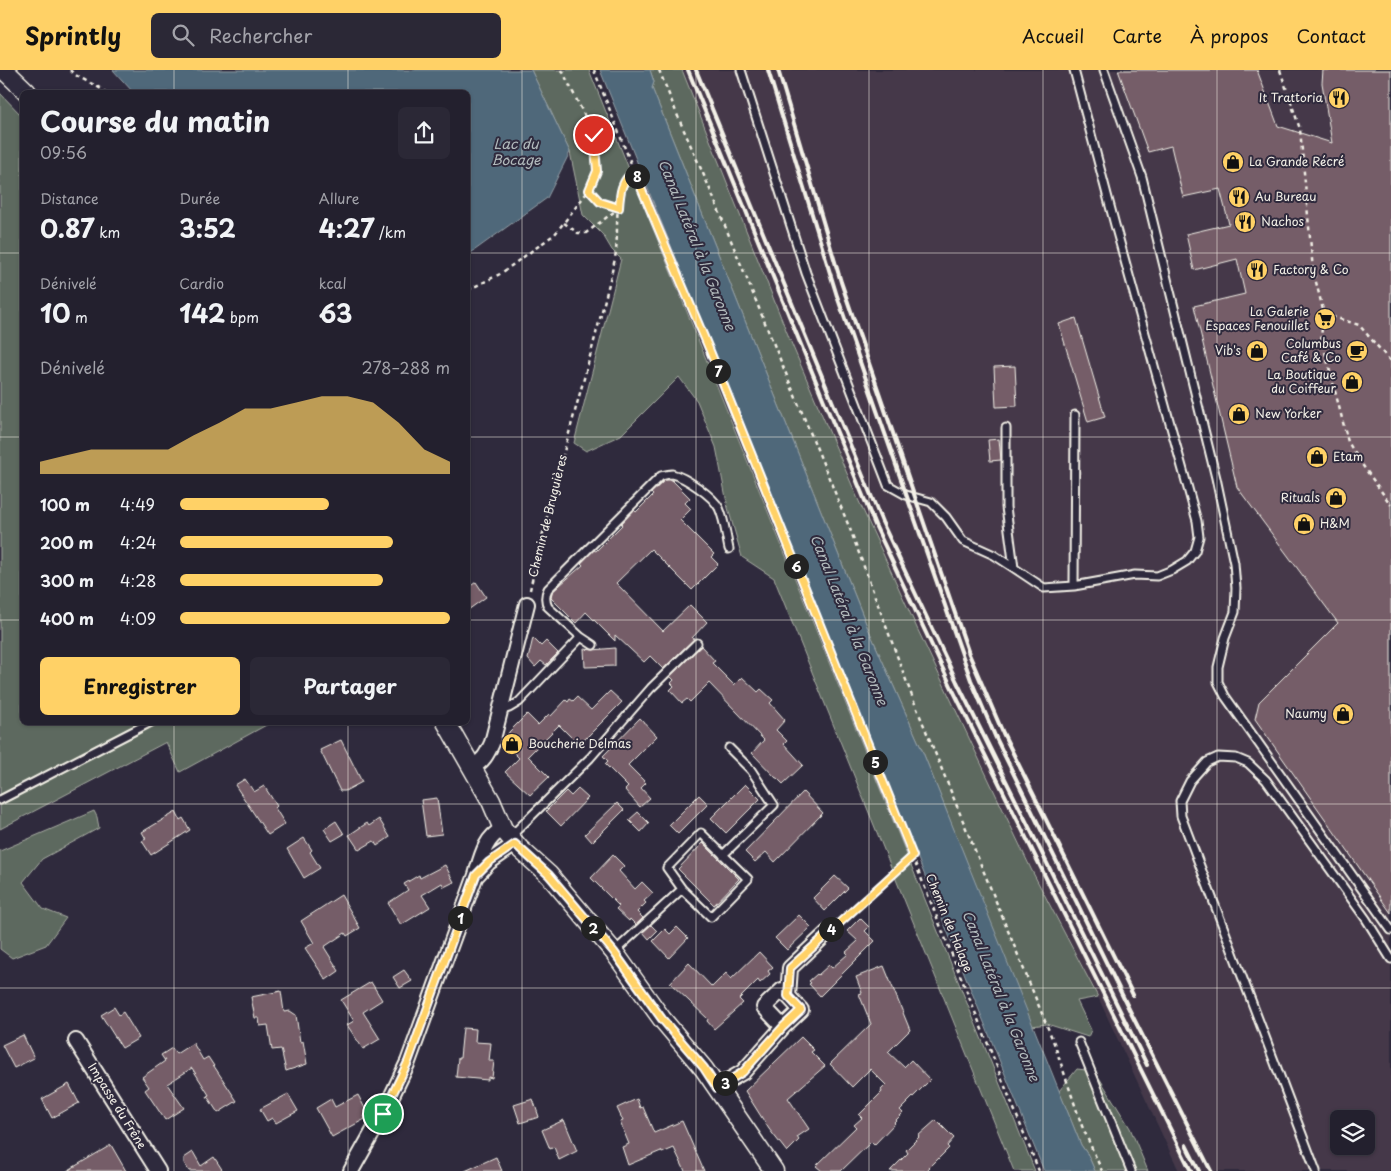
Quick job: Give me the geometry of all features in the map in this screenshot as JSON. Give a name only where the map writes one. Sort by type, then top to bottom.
[{"type":"street","points":[[4,70],[26,90]]},
{"type":"street","points":[[472,767],[486,756],[492,743],[527,604]]},
{"type":"street","points":[[448,725],[509,837],[549,875],[614,952],[662,1019],[704,1068],[769,1169]]},
{"type":"street","points":[[350,1171],[383,1114],[408,1062],[482,855],[495,833],[509,837]]},
{"type":"street","points":[[476,875],[509,837]]},
{"type":"street","points":[[788,996],[790,968],[827,933]]},
{"type":"street","points":[[717,1088],[743,1072],[783,1027],[801,1010],[782,990],[764,1007],[783,1027]]},
{"type":"street","name":"Impasse du Frêne","points":[[76,1041],[158,1171]]},
{"type":"lane","points":[[741,70],[806,273],[888,486],[906,495],[931,502],[946,517],[963,541],[994,555],[1044,588],[1074,586],[1135,575],[1157,576],[1187,561],[1195,551],[1199,537],[1197,521],[1117,235],[1074,70]]},
{"type":"lane","points":[[1104,70],[1144,185],[1216,478],[1234,563],[1235,612],[1225,638],[1218,666],[1218,682],[1225,696],[1391,930]]},
{"type":"lane","points":[[1074,586],[1075,415]]},
{"type":"lane","points":[[1006,428],[1006,508],[1014,568]]},
{"type":"lane","points":[[593,646],[548,607],[546,594],[548,589],[661,476],[668,474],[682,477],[711,498],[718,506],[723,517],[729,549]]},
{"type":"lane","points":[[500,711],[519,702],[581,636]]},
{"type":"lane","points":[[509,837],[590,758],[651,688],[697,643]]},
{"type":"lane","points":[[0,800],[146,725]]},
{"type":"lane","points":[[723,855],[774,806],[751,770],[729,748]]},
{"type":"lane","points":[[1316,1171],[1181,816],[1180,800],[1190,781],[1207,762],[1218,757],[1236,758],[1248,763],[1266,780],[1366,919],[1391,960]]},
{"type":"lane","points":[[701,833],[748,879],[711,917],[682,889],[667,868],[701,833]]},
{"type":"lane","points":[[614,952],[682,889]]},
{"type":"lane","points":[[1079,1042],[1131,1171]]},
{"type":"path","points":[[70,70],[73,75],[83,78],[102,90]]},
{"type":"path","points":[[470,289],[500,274],[555,234],[589,190],[597,171],[594,135],[562,70]]},
{"type":"path","name":"Chemin de Halage","points":[[594,70],[634,171],[710,351],[1039,1171]]},
{"type":"path","points":[[659,70],[850,528],[913,699],[1054,1043],[1082,1126],[1102,1171]]},
{"type":"path","points":[[1280,70],[1300,129],[1313,270],[1324,314],[1321,336],[1348,442],[1360,463],[1391,504]]},
{"type":"path","name":"Chemin de Bruguières","points":[[527,604],[558,471],[615,260],[621,187],[627,176],[634,171]]},
{"type":"path","points":[[589,190],[600,202],[619,208]]},
{"type":"path","points":[[564,223],[578,233],[586,233],[619,208]]},
{"type":"path","points":[[1324,314],[1359,325],[1391,362]]},
{"type":"path","points":[[827,933],[913,856]]},
{"type":"shaded area","points":[[682,70],[1391,70],[1391,1171],[1179,1171],[1098,997],[1031,869],[857,497],[790,340]]},
{"type":"green space","points":[[531,70],[589,70],[1035,1171],[1014,1171],[774,578],[742,557],[728,508],[716,447],[697,401],[679,377],[621,435],[586,451],[574,443],[621,259],[612,250],[603,235],[583,215],[570,152]]},
{"type":"green space","points":[[650,70],[682,70],[790,340],[857,497],[1031,869],[1098,997],[1077,1001],[1091,1030],[1088,1037],[1047,1024],[1032,1026],[922,750],[867,626],[652,88],[654,82]]},
{"type":"green space","points":[[0,93],[20,114],[20,725],[266,725],[180,772],[166,742],[0,829]]},
{"type":"green space","points":[[94,811],[99,828],[42,859],[23,882],[43,909],[66,918],[46,945],[12,958],[0,949],[0,851]]},
{"type":"green space","points":[[1077,1069],[1095,1071],[1130,1128],[1148,1171],[1095,1171],[1081,1145],[1059,1091]]},
{"type":"water","name":"Lac du Bocage","points":[[113,70],[531,70],[570,152],[547,198],[470,254],[470,90],[131,90]]},
{"type":"water","name":"Canal Latéral à la Garonne","points":[[600,70],[650,70],[654,82],[652,88],[867,626],[922,750],[1081,1145],[1095,1171],[1044,1171]]},
{"type":"building","points":[[1118,70],[1257,70],[1278,126],[1332,143],[1322,83],[1323,70],[1391,70],[1391,913],[1255,719],[1259,702],[1338,623],[1237,487],[1194,306],[1245,294],[1237,259],[1194,270],[1186,234],[1229,224],[1220,189],[1183,197],[1171,146],[1148,152]]},
{"type":"building","points":[[1076,318],[1105,417],[1088,422],[1059,324]]},
{"type":"building","points":[[1015,366],[1017,406],[996,407],[994,367]]},
{"type":"building","points":[[999,439],[1001,460],[990,461],[988,440]]},
{"type":"building","points":[[665,480],[672,480],[690,498],[685,503],[691,509],[680,520],[714,554],[711,557],[718,564],[692,590],[651,549],[616,583],[663,631],[690,605],[707,622],[692,638],[694,639],[663,669],[650,656],[644,662],[615,635],[615,641],[586,612],[576,623],[551,598],[552,592],[583,565],[581,563],[622,525],[634,510],[636,512],[653,495],[651,493]]},
{"type":"building","points":[[476,582],[486,597],[470,609],[470,586]]},
{"type":"building","points":[[533,638],[541,646],[546,641],[558,653],[546,665],[541,661],[535,667],[528,659]]},
{"type":"building","points":[[701,646],[715,661],[712,663],[734,685],[742,677],[758,692],[761,689],[773,700],[770,703],[785,720],[776,730],[787,741],[784,744],[803,765],[783,784],[752,753],[764,740],[709,683],[690,702],[687,699],[682,703],[670,690],[674,686],[671,683],[674,680],[670,676]]},
{"type":"building","points":[[615,648],[615,666],[585,667],[584,649]]},
{"type":"building","points":[[610,691],[622,702],[579,745],[559,725],[528,756],[549,777],[530,795],[505,772],[519,758],[506,745],[509,732],[527,714],[538,725],[549,714],[551,716],[566,700],[568,702],[570,699],[573,701],[577,697],[591,710]]},
{"type":"building","points":[[640,718],[657,736],[628,765],[646,783],[641,788],[650,798],[640,807],[625,790],[628,787],[605,764],[608,761],[603,756]]},
{"type":"building","points":[[341,740],[362,782],[345,791],[340,791],[320,750]]},
{"type":"building","points":[[245,779],[254,792],[264,786],[277,806],[275,808],[285,824],[268,835],[235,785]]},
{"type":"building","points":[[745,784],[760,799],[726,833],[711,818]]},
{"type":"building","points":[[578,789],[588,798],[561,826],[546,811],[566,791],[571,796]]},
{"type":"building","points":[[803,792],[823,813],[775,862],[766,852],[755,862],[745,852]]},
{"type":"building","points":[[699,795],[708,804],[678,834],[669,825]]},
{"type":"building","points":[[437,798],[442,834],[426,836],[421,800]]},
{"type":"building","points":[[617,803],[624,810],[592,842],[585,834]]},
{"type":"building","points":[[176,812],[180,820],[183,818],[190,830],[151,855],[142,841],[146,839],[142,832]]},
{"type":"building","points":[[638,812],[649,823],[641,832],[629,820]]},
{"type":"building","points":[[379,819],[390,837],[377,846],[374,841],[359,850],[349,835],[367,823],[369,826]]},
{"type":"building","points":[[336,821],[344,834],[332,841],[324,829]]},
{"type":"building","points":[[304,838],[320,868],[304,878],[287,849]]},
{"type":"building","points":[[703,843],[739,879],[714,905],[678,869]]},
{"type":"building","points":[[613,855],[624,866],[619,871],[635,889],[642,882],[653,893],[644,901],[646,903],[637,912],[643,918],[636,925],[616,909],[619,906],[591,878]]},
{"type":"building","points":[[445,865],[454,882],[444,887],[442,883],[422,895],[430,907],[401,925],[388,903],[408,890],[404,884],[419,875],[420,878]]},
{"type":"building","points":[[835,876],[848,888],[825,911],[813,898]]},
{"type":"building","points":[[341,895],[360,928],[347,936],[345,933],[324,947],[339,971],[326,980],[305,948],[314,943],[301,921]]},
{"type":"building","points":[[799,915],[811,927],[787,950],[775,938]]},
{"type":"building","points":[[860,918],[869,927],[865,931],[875,941],[820,996],[809,984],[811,983],[809,981],[829,965],[832,968],[848,954],[846,952],[858,941],[847,931]]},
{"type":"building","points":[[651,925],[657,931],[649,939],[643,932]]},
{"type":"building","points":[[677,927],[688,938],[669,958],[653,941],[665,929],[670,934]]},
{"type":"building","points":[[759,952],[773,967],[768,971],[770,974],[760,983],[758,980],[739,999],[743,1003],[714,1029],[707,1021],[708,1019],[670,983],[689,963],[712,987],[726,973],[731,979]]},
{"type":"building","points":[[884,966],[910,1030],[888,1052],[904,1067],[911,1060],[930,1080],[900,1110],[903,1113],[874,1145],[871,1142],[841,1171],[822,1171],[816,1166],[856,1127],[854,1125],[862,1118],[859,1115],[882,1092],[881,1090],[886,1085],[870,1069],[852,1087],[830,1064],[871,1024],[859,994],[862,993],[856,977]]},
{"type":"building","points":[[404,970],[412,981],[400,988],[393,977]]},
{"type":"building","points":[[371,982],[382,1000],[363,1012],[380,1039],[363,1049],[347,1025],[354,1021],[341,1000]]},
{"type":"building","points":[[281,991],[284,1012],[290,1011],[296,1015],[300,1042],[303,1041],[307,1064],[286,1071],[281,1049],[272,1050],[268,1025],[260,1026],[259,1018],[255,1018],[251,997]]},
{"type":"building","points":[[114,1007],[119,1015],[123,1012],[139,1038],[122,1048],[101,1015]]},
{"type":"building","points":[[463,1028],[476,1029],[475,1042],[491,1043],[489,1061],[494,1061],[492,1078],[488,1077],[488,1080],[456,1077]]},
{"type":"building","points":[[23,1035],[34,1058],[14,1068],[2,1045]]},
{"type":"building","points":[[801,1037],[814,1050],[811,1052],[825,1066],[788,1098],[809,1129],[797,1137],[799,1140],[787,1152],[769,1129],[745,1091]]},
{"type":"building","points":[[193,1043],[203,1060],[208,1057],[237,1101],[218,1113],[192,1068],[167,1084],[184,1108],[165,1120],[145,1090],[149,1087],[142,1077],[165,1061],[161,1055],[172,1048],[176,1054]]},
{"type":"building","points":[[69,1084],[79,1103],[52,1118],[42,1099]]},
{"type":"building","points":[[288,1094],[298,1111],[276,1123],[272,1118],[267,1121],[260,1109]]},
{"type":"building","points":[[358,1095],[368,1114],[364,1116],[365,1119],[332,1137],[316,1108],[331,1099],[335,1107]]},
{"type":"building","points":[[533,1099],[539,1117],[520,1123],[514,1105]]},
{"type":"building","points":[[637,1099],[640,1108],[643,1107],[654,1133],[682,1121],[704,1171],[685,1171],[674,1148],[662,1153],[661,1151],[628,1165],[622,1147],[629,1144],[620,1122],[623,1121],[617,1108]]},
{"type":"building","points":[[564,1120],[577,1151],[559,1160],[554,1147],[550,1149],[542,1130]]},
{"type":"building","points":[[936,1120],[954,1138],[947,1146],[949,1148],[926,1171],[890,1171],[908,1153],[906,1150],[918,1136]]},
{"type":"building","points":[[111,1145],[126,1171],[67,1171]]},
{"type":"building","points":[[193,1152],[201,1166],[214,1157],[223,1171],[189,1171],[184,1163],[184,1158]]},
{"type":"building","points":[[496,1157],[502,1171],[465,1171]]},
{"type":"railway","points":[[688,70],[875,525],[951,686],[1191,1171]]},
{"type":"railway","points":[[696,70],[882,522],[957,682],[1147,1065]]},
{"type":"railway","points":[[768,70],[837,296],[971,680],[995,736],[1211,1171]]},
{"type":"railway","points":[[778,70],[841,282],[969,654],[1003,733],[1133,995]]},
{"type":"railway","points":[[1186,1145],[1199,1171]]},
{"type":"place","name":"It Trattoria","points":[[1339,98]]},
{"type":"place","name":"La Grande Récré","points":[[1233,162]]},
{"type":"place","name":"Au Bureau","points":[[1239,197]]},
{"type":"place","name":"Nachos","points":[[1245,222]]},
{"type":"place","name":"Factory & Co","points":[[1257,270]]},
{"type":"place","name":"La Galerie Espaces Fenouillet","points":[[1325,319]]},
{"type":"place","name":"Vib's","points":[[1257,351]]},
{"type":"place","name":"Columbus Café & Co","points":[[1357,351]]},
{"type":"place","name":"La Boutique du Coiffeur","points":[[1352,382]]},
{"type":"place","name":"New Yorker","points":[[1239,414]]},
{"type":"place","name":"Etam","points":[[1317,457]]},
{"type":"place","name":"Rituals","points":[[1336,498]]},
{"type":"place","name":"H&M","points":[[1304,524]]},
{"type":"place","name":"Naumy","points":[[1343,714]]},
{"type":"place","name":"Boucherie Delmas","points":[[512,744]]},
{"type":"route","points":[[383,1114],[408,1062],[476,875],[489,862],[515,844],[549,875],[614,952],[662,1019],[704,1068],[717,1088],[743,1072],[783,1027],[801,1010],[788,996],[790,968],[913,856],[710,351],[634,171],[627,176],[621,187],[619,208],[600,202],[589,190],[597,171],[594,135]]}]
